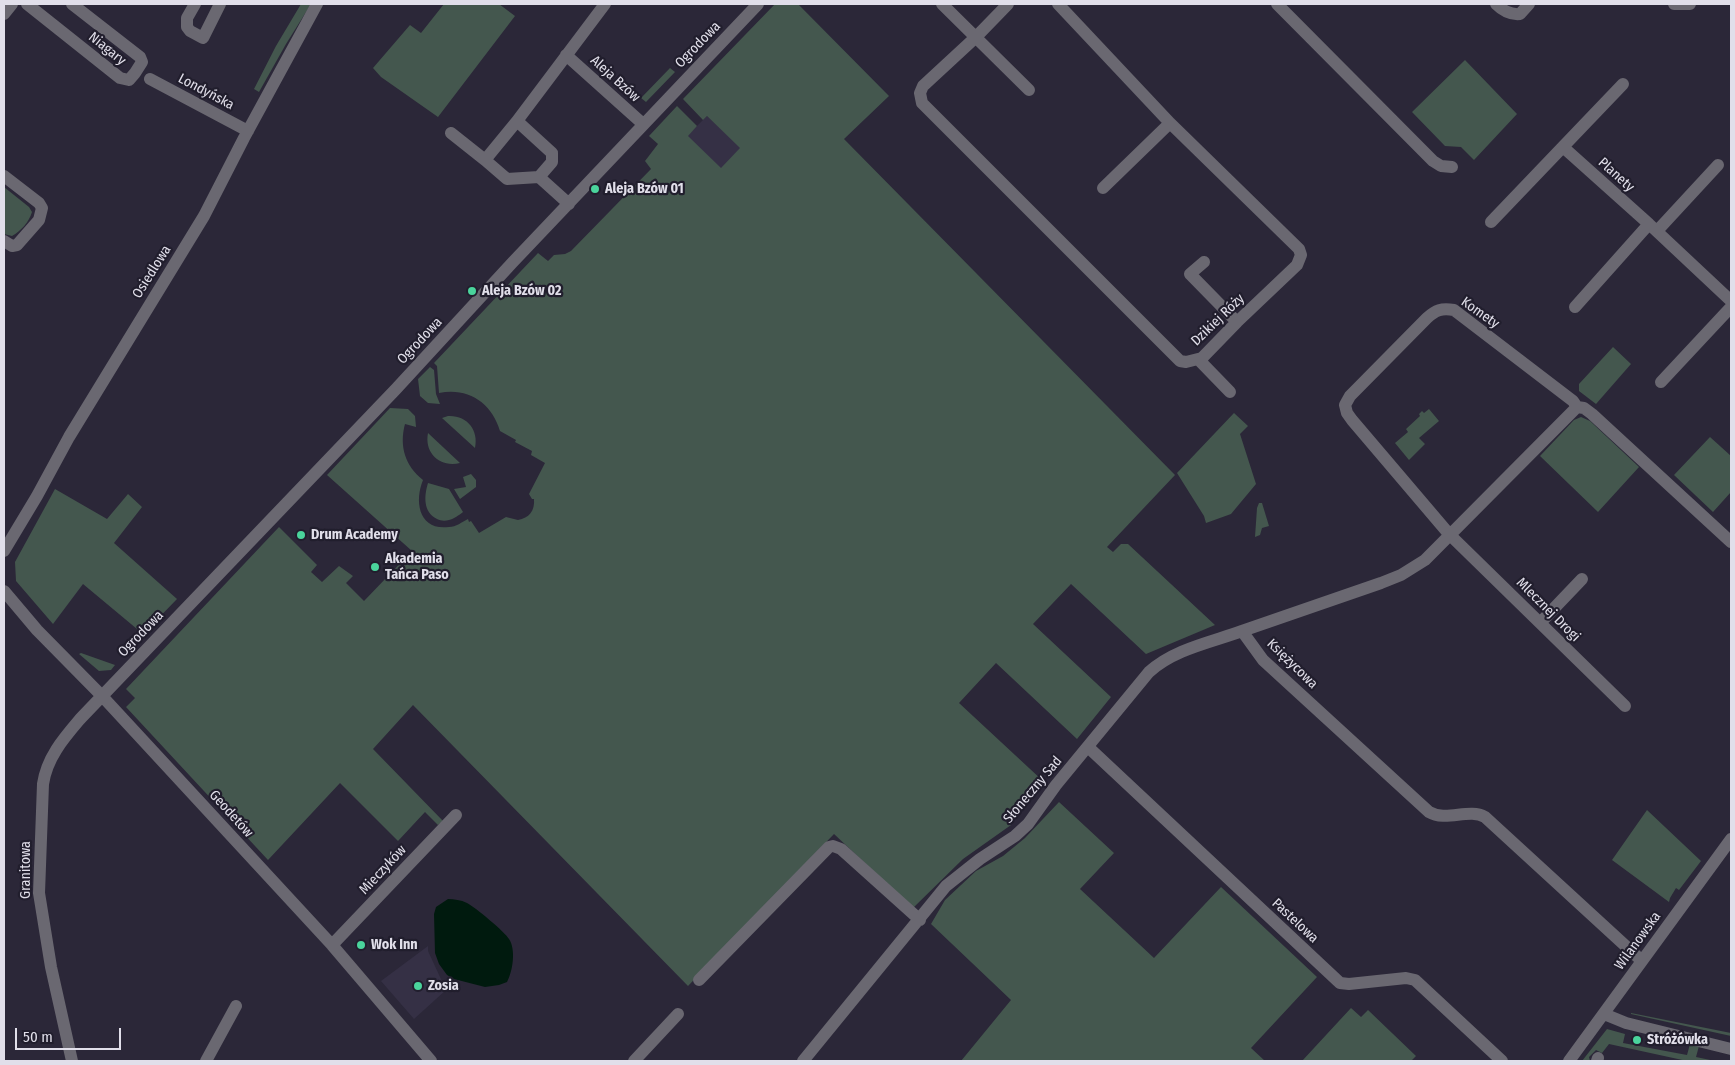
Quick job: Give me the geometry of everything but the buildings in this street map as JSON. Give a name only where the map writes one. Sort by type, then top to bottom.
[{"type":"street","points":[[4,14],[12,4]]},
{"type":"street","name":"Niagary","points":[[27,4],[120,78],[129,80],[142,62],[140,57],[72,4]]},
{"type":"street","points":[[195,4],[187,18],[187,27],[190,31],[203,38],[220,4]]},
{"type":"street","name":"Osiedlowa","points":[[4,551],[74,429],[204,216],[317,4]]},
{"type":"street","points":[[485,160],[517,121],[605,4]]},
{"type":"street","name":"Ogrodowa","points":[[102,696],[396,389],[643,124],[758,4]]},
{"type":"street","points":[[942,4],[1029,90]]},
{"type":"street","name":"Dzikiej Róży","points":[[1008,4],[976,37],[922,86],[920,93],[922,103],[1180,361],[1186,362],[1202,358],[1297,265],[1300,255],[1299,249],[1170,123],[1058,4]]},
{"type":"street","points":[[1276,4],[1433,161],[1441,166],[1452,167]]},
{"type":"street","points":[[1496,4],[1501,9],[1513,14],[1520,14],[1529,4]]},
{"type":"street","points":[[1674,4],[1690,4]]},
{"type":"street","name":"Aleja Bzów","points":[[566,55],[643,124]]},
{"type":"street","name":"Londyńska","points":[[150,79],[248,131]]},
{"type":"street","points":[[1490,222],[1623,84]]},
{"type":"street","points":[[452,133],[507,179],[539,177],[552,162],[552,153],[517,121]]},
{"type":"street","points":[[1103,188],[1170,123]]},
{"type":"street","name":"Planety","points":[[1563,147],[1731,301]]},
{"type":"street","points":[[1574,307],[1718,165]]},
{"type":"street","points":[[4,176],[39,203],[42,211],[39,220],[17,246],[12,246],[4,241]]},
{"type":"street","points":[[539,177],[569,204]]},
{"type":"street","points":[[1204,262],[1190,274],[1237,322]]},
{"type":"street","points":[[1661,382],[1731,307]]},
{"type":"street","name":"Komety","points":[[1450,534],[1352,420],[1345,407],[1345,402],[1350,396],[1427,318],[1444,308],[1454,310],[1573,400],[1577,407],[1584,408],[1592,414],[1731,542]]},
{"type":"street","points":[[1198,359],[1230,392]]},
{"type":"street","name":"Księżycowa","points":[[1577,407],[1425,560],[1401,575],[1242,631],[1263,660],[1430,812],[1441,816],[1476,814],[1485,817],[1642,961]]},
{"type":"street","name":"Mlecznej Drogi","points":[[1450,534],[1625,706]]},
{"type":"street","points":[[1540,623],[1582,579]]},
{"type":"street","name":"Geodetów","points":[[4,591],[37,630],[102,696],[332,945],[431,1061]]},
{"type":"street","name":"Słoneczny Sad","points":[[803,1061],[946,886],[980,859],[1015,836],[1028,824],[1056,785],[1156,666],[1187,650],[1242,631]]},
{"type":"street","name":"Granitowa","points":[[72,1061],[51,967],[39,893],[42,794],[45,774],[60,743],[102,696]]},
{"type":"street","name":"Pastelowa","points":[[1088,747],[1340,983],[1349,984],[1406,978],[1415,980],[1502,1061]]},
{"type":"street","name":"Mieczyków","points":[[332,945],[456,815]]},
{"type":"street","name":"Wilanowska","points":[[1569,1061],[1731,839]]},
{"type":"street","points":[[699,980],[829,847],[841,848],[920,920]]},
{"type":"street","points":[[206,1061],[236,1006]]},
{"type":"street","points":[[634,1061],[678,1014]]},
{"type":"street","points":[[1604,1014],[1626,1023],[1731,1049]]},
{"type":"shaded area","points":[[301,4],[311,4],[259,92],[254,89],[276,46]]},
{"type":"shaded area","points":[[444,4],[499,4],[515,16],[438,117],[381,77],[373,68],[410,25],[421,33]]},
{"type":"shaded area","points":[[775,4],[798,4],[889,96],[844,139],[1175,475],[1107,547],[1113,552],[1121,544],[1128,544],[1215,625],[1146,654],[1071,584],[1033,624],[1111,697],[1077,739],[996,663],[959,703],[1043,781],[1009,823],[1011,825],[963,859],[913,908],[834,834],[688,986],[413,705],[373,749],[443,821],[438,825],[425,812],[398,841],[340,783],[268,860],[126,707],[135,698],[126,689],[279,527],[317,565],[311,572],[322,582],[339,566],[353,576],[346,583],[364,601],[412,551],[327,475],[390,408],[408,409],[415,416],[416,427],[405,424],[403,448],[408,462],[423,480],[420,488],[419,506],[425,520],[439,527],[452,527],[468,519],[479,533],[506,517],[518,520],[525,518],[530,513],[534,499],[529,494],[545,463],[531,455],[532,451],[500,431],[491,412],[477,399],[460,392],[439,393],[437,366],[434,363],[538,253],[548,261],[554,255],[565,254],[571,251],[651,169],[645,161],[658,144],[649,136],[677,106],[697,126],[688,136],[721,168],[740,148],[707,116],[703,120],[683,99]]},
{"type":"shaded area","points":[[1465,60],[1517,114],[1474,160],[1461,147],[1445,146],[1412,112]]},
{"type":"shaded area","points":[[670,68],[675,72],[646,102],[641,98]]},
{"type":"shaded area","points":[[707,116],[741,148],[721,169],[687,136]]},
{"type":"shaded area","points":[[4,187],[29,207],[32,212],[24,226],[12,236],[4,234]]},
{"type":"shaded area","points":[[1613,347],[1631,364],[1596,404],[1579,391],[1579,384]]},
{"type":"shaded area","points":[[430,367],[434,370],[436,394],[440,404],[428,403],[420,396],[418,379]]},
{"type":"shaded area","points":[[1429,409],[1439,421],[1419,438],[1425,444],[1409,460],[1395,443],[1408,432],[1406,429],[1420,416],[1419,414],[1422,411],[1424,413]]},
{"type":"shaded area","points":[[1234,413],[1248,426],[1240,434],[1256,484],[1231,514],[1206,523],[1204,516],[1177,473]]},
{"type":"shaded area","points":[[448,416],[461,418],[470,425],[475,435],[475,448],[442,418]]},
{"type":"shaded area","points":[[1581,417],[1590,421],[1639,467],[1598,512],[1540,456],[1574,420]]},
{"type":"shaded area","points":[[428,433],[460,463],[446,463],[435,457],[428,447]]},
{"type":"shaded area","points":[[1710,437],[1731,456],[1731,492],[1713,512],[1674,475]]},
{"type":"shaded area","points":[[471,474],[476,480],[476,487],[460,499],[454,489],[466,487],[463,477]]},
{"type":"shaded area","points":[[428,483],[449,489],[463,512],[453,519],[446,521],[438,520],[432,516],[426,503]]},
{"type":"shaded area","points":[[55,489],[107,519],[128,494],[142,507],[114,543],[177,599],[143,634],[83,584],[53,624],[16,581],[15,562]]},
{"type":"shaded area","points":[[1259,503],[1262,503],[1269,526],[1262,528],[1260,535],[1255,537],[1257,508]]},
{"type":"shaded area","points":[[81,653],[115,665],[111,670],[99,671],[79,654]]},
{"type":"shaded area","points":[[1059,802],[1114,853],[1080,889],[1154,958],[1221,887],[1317,977],[1251,1048],[1265,1061],[961,1061],[1011,1000],[931,924],[945,900],[976,871],[1003,856],[1025,838]]},
{"type":"shaded area","points":[[1647,810],[1701,861],[1679,890],[1676,888],[1669,902],[1612,860]]},
{"type":"shaded area","points":[[448,899],[460,900],[471,905],[509,939],[513,960],[507,982],[485,987],[454,979],[447,975],[439,964],[435,953],[434,914],[436,907]]},
{"type":"shaded area","points":[[428,946],[428,951],[446,990],[414,1019],[381,981]]},
{"type":"shaded area","points":[[1351,1008],[1361,1017],[1368,1010],[1416,1056],[1411,1061],[1302,1061]]},
{"type":"shaded area","points":[[1631,1014],[1731,1033],[1731,1036]]},
{"type":"shaded area","points":[[1607,1029],[1625,1034],[1623,1043],[1687,1055],[1690,1044],[1699,1046],[1696,1057],[1715,1061],[1687,1061],[1609,1044],[1602,1053],[1596,1050],[1589,1057],[1590,1061],[1582,1061]]},
{"type":"place","name":"Aleja Bzów 01","points":[[595,189]]},
{"type":"place","name":"Aleja Bzów 02","points":[[472,291]]},
{"type":"place","name":"Drum Academy","points":[[301,535]]},
{"type":"place","name":"Akademia Tańca Paso","points":[[375,567]]},
{"type":"place","name":"Wok Inn","points":[[361,945]]},
{"type":"place","name":"Zosia","points":[[418,986]]},
{"type":"place","name":"Stróżówka","points":[[1637,1040]]}]
